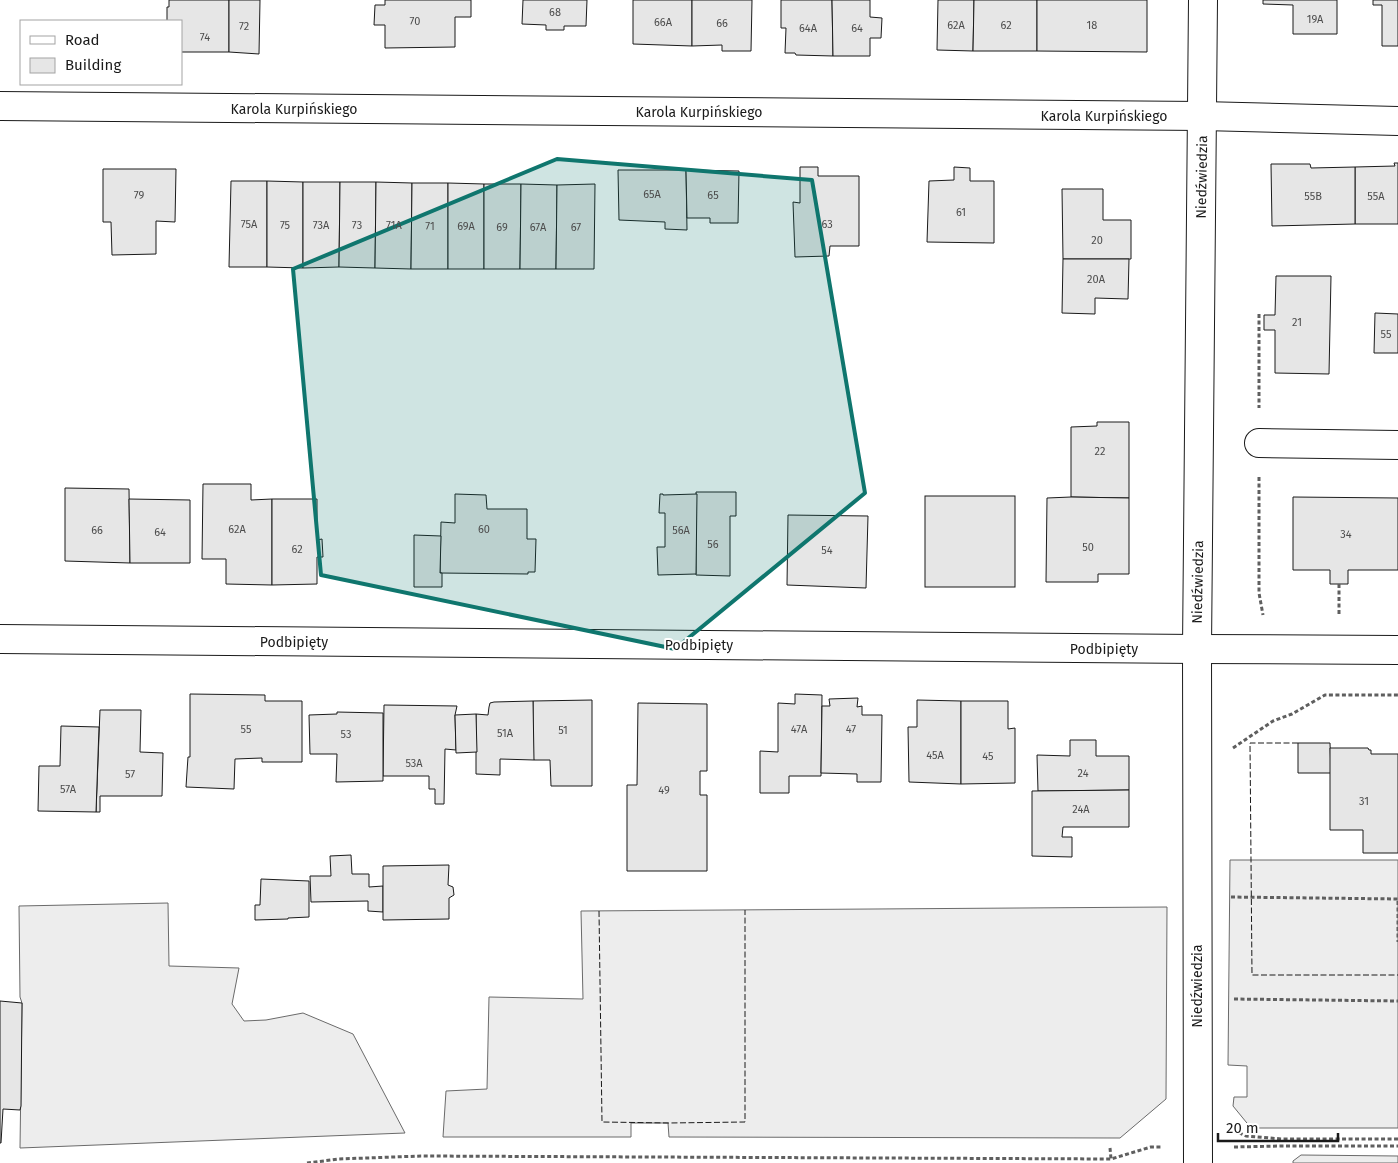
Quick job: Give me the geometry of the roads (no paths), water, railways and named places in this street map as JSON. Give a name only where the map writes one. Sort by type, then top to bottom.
[{"type":"street","name":"Niedźwiedzia","points":[[1198,1163],[1197,649],[1203,0]]},
{"type":"street","name":"Karola Kurpińskiego","points":[[0,106],[1202,116],[1398,121]]},
{"type":"street","points":[[1259,443],[1398,445]]},
{"type":"street","name":"Podbipięty","points":[[0,639],[1398,650]]}]
